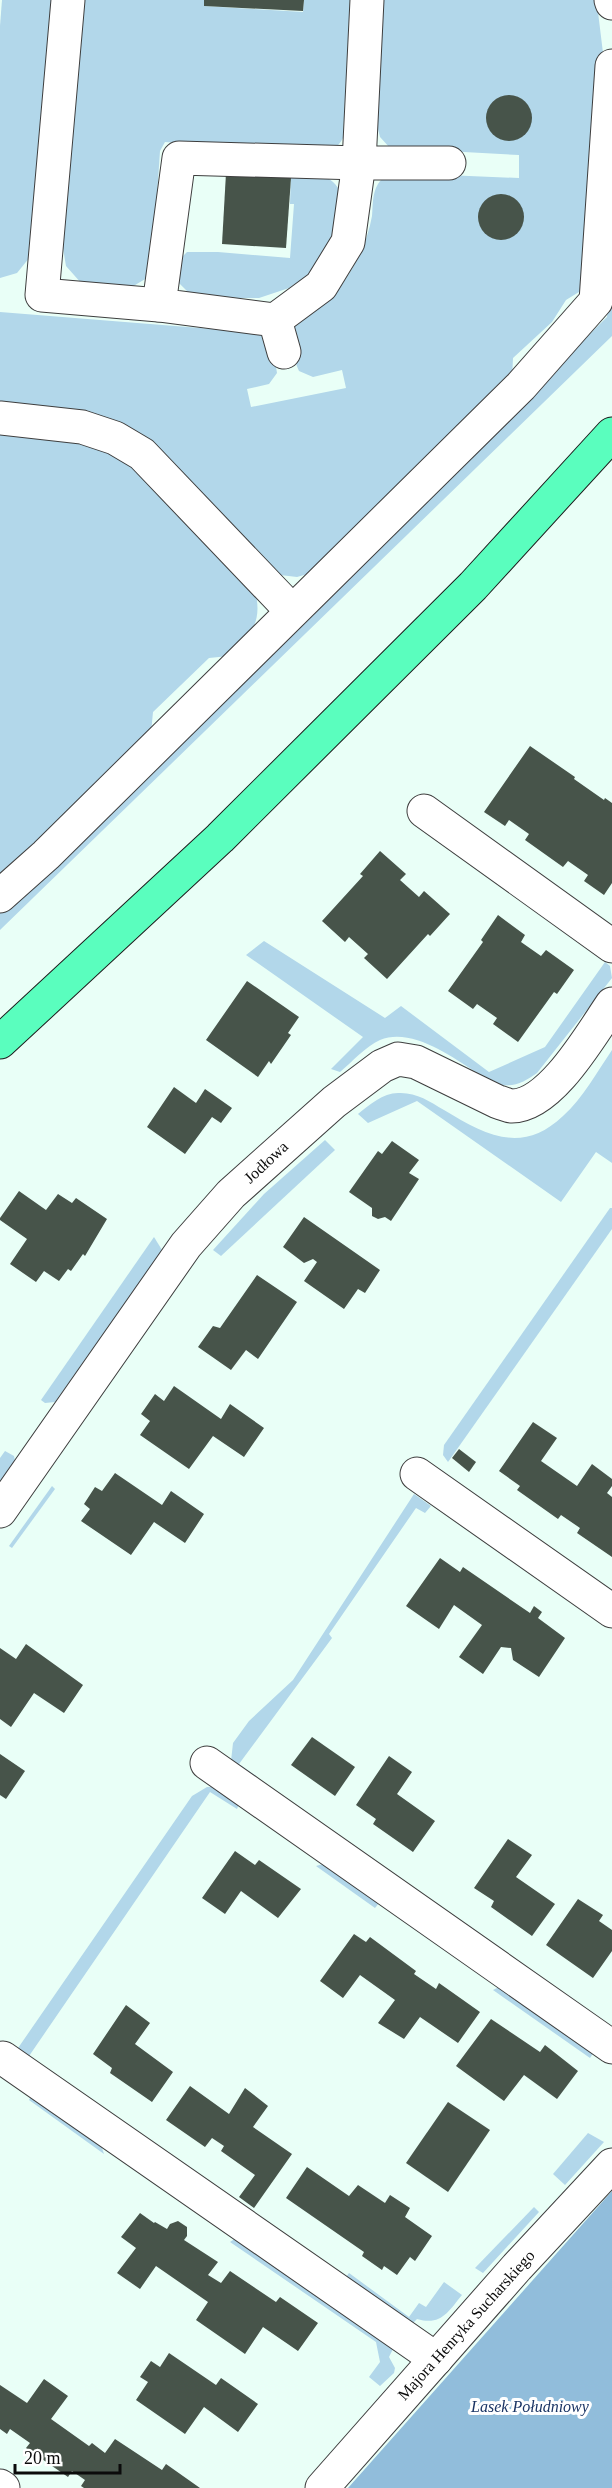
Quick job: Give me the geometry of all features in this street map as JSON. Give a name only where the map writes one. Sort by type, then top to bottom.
[{"type":"main road","points":[[0,1042],[220,837],[457,603],[612,434]]},
{"type":"street","points":[[68,0],[42,295],[159,305],[275,320],[321,286],[348,242],[358,163],[367,0]]},
{"type":"street","points":[[0,896],[46,855],[521,386],[596,301],[612,66]]},
{"type":"street","points":[[159,305],[179,158],[448,163]]},
{"type":"street","points":[[275,320],[284,352]]},
{"type":"street","points":[[0,418],[82,427],[115,438],[142,454],[292,611]]},
{"type":"street","points":[[424,811],[612,946]]},
{"type":"street","name":"Jodłowa","points":[[0,1511],[182,1250],[231,1194],[334,1102],[382,1066],[398,1059],[416,1062],[498,1102],[511,1106],[524,1104],[547,1090],[572,1061],[612,1004]]},
{"type":"street","points":[[417,1474],[612,1611]]},
{"type":"street","points":[[207,1763],[612,2047]]},
{"type":"street","points":[[3,2058],[436,2359]]},
{"type":"street","name":"Majora Henryka Sucharskiego","points":[[322,2488],[517,2267],[612,2164]]},
{"type":"shaded area","points":[[2,0],[52,0],[30,257],[17,273],[0,278],[0,26]]},
{"type":"shaded area","points":[[84,0],[204,0],[204,6],[303,12],[304,0],[350,0],[343,138],[333,149],[319,153],[165,142],[160,151],[153,254],[147,278],[130,288],[82,284],[66,266],[63,248]]},
{"type":"shaded area","points":[[383,0],[594,0],[598,12],[603,53],[587,287],[566,300],[552,322],[513,358],[512,378],[311,573],[297,577],[280,575],[166,464],[0,408],[0,312],[261,333],[272,343],[277,373],[269,384],[247,389],[251,407],[346,388],[342,370],[313,377],[299,371],[293,354],[292,334],[296,323],[335,293],[354,265],[368,233],[374,196],[380,181],[398,173],[519,178],[519,155],[390,148],[380,137],[377,125]]},
{"type":"shaded area","points":[[291,173],[325,177],[331,180],[340,191],[335,235],[311,273],[289,288],[259,298],[189,293],[178,282],[182,257],[187,252],[218,252],[290,258],[294,204],[290,204]]},
{"type":"shaded area","points":[[612,248],[612,336],[0,930],[0,910],[53,862],[607,317]]},
{"type":"shaded area","points":[[0,429],[55,432],[122,453],[255,590],[257,611],[253,627],[237,648],[229,656],[209,658],[153,712],[151,733],[0,880]]},
{"type":"shaded area","points":[[264,941],[385,1018],[401,1006],[489,1072],[545,1047],[605,962],[610,966],[612,978],[537,1073],[517,1084],[503,1085],[491,1082],[442,1051],[404,1037],[380,1040],[364,1050],[340,1072],[331,1069],[363,1037],[246,955]]},
{"type":"shaded area","points":[[612,1050],[612,1163],[596,1152],[561,1202],[417,1101],[368,1123],[358,1114],[382,1097],[405,1093],[422,1098],[489,1133],[518,1138],[533,1135],[548,1128],[570,1109]]},
{"type":"shaded area","points":[[325,1140],[335,1150],[221,1256],[213,1250],[264,1194]]},
{"type":"shaded area","points":[[612,1208],[612,1229],[448,1462],[443,1455],[444,1445]]},
{"type":"shaded area","points":[[154,1237],[162,1250],[55,1402],[45,1403],[41,1400]]},
{"type":"shaded area","points":[[5,1451],[14,1456],[15,1461],[0,1482],[0,1458]]},
{"type":"shaded area","points":[[52,1486],[55,1489],[12,1548],[9,1546]]},
{"type":"shaded area","points":[[414,1494],[431,1506],[425,1513],[416,1508],[329,1634],[332,1638],[239,1764],[256,1776],[252,1782],[231,1761],[233,1743],[249,1721],[293,1680]]},
{"type":"shaded area","points":[[207,1787],[214,1787],[239,1804],[237,1809],[210,1792],[27,2059],[16,2051],[192,1796]]},
{"type":"shaded area","points":[[323,1864],[379,1903],[375,1908],[316,1866]]},
{"type":"shaded area","points":[[501,1986],[594,2052],[590,2058],[493,1990]]},
{"type":"shaded area","points":[[32,2094],[101,2145],[104,2154],[29,2100]]},
{"type":"shaded area","points":[[588,2133],[604,2142],[565,2185],[553,2174]]},
{"type":"shaded area","points":[[534,2207],[539,2212],[483,2273],[475,2268]]},
{"type":"shaded area","points":[[236,2238],[393,2349],[389,2357],[395,2368],[394,2373],[380,2386],[369,2377],[380,2362],[376,2342],[230,2242]]},
{"type":"shaded area","points":[[349,2273],[409,2317],[419,2303],[426,2307],[444,2282],[462,2295],[438,2319],[425,2321],[417,2319],[410,2326],[344,2280]]},
{"type":"green space","name":"Lasek Południowy","points":[[612,2191],[612,2488],[348,2488]]},
{"type":"building","points":[[204,0],[304,0],[303,11],[204,6]]},
{"type":"building","points":[[509,95],[525,102],[532,118],[525,134],[509,141],[493,134],[486,118],[493,102]]},
{"type":"building","points":[[226,173],[291,178],[286,248],[222,244]]},
{"type":"building","points":[[501,194],[517,201],[524,217],[517,233],[501,240],[485,233],[478,217],[485,201]]},
{"type":"building","points":[[530,746],[604,800],[605,798],[612,803],[612,883],[604,895],[584,881],[588,875],[568,861],[563,867],[525,840],[529,834],[509,820],[505,826],[484,812]]},
{"type":"building","points":[[380,851],[406,874],[400,880],[419,897],[424,891],[450,914],[430,936],[428,934],[387,979],[364,958],[368,954],[349,937],[345,942],[322,921],[363,876],[360,874]]},
{"type":"building","points":[[498,915],[525,935],[521,942],[541,956],[546,950],[574,970],[557,994],[554,992],[518,1042],[493,1024],[497,1018],[477,1004],[473,1009],[448,991],[483,942],[481,940]]},
{"type":"building","points":[[247,981],[299,1017],[288,1033],[291,1035],[271,1064],[269,1061],[258,1077],[206,1040]]},
{"type":"building","points":[[174,1087],[196,1103],[205,1089],[232,1108],[221,1123],[212,1117],[185,1154],[147,1127]]},
{"type":"building","points":[[392,1141],[419,1160],[409,1173],[419,1179],[391,1221],[385,1217],[378,1219],[372,1216],[372,1208],[349,1192],[378,1151],[382,1154]]},
{"type":"building","points":[[19,1191],[46,1210],[58,1194],[72,1203],[76,1198],[107,1219],[85,1256],[83,1254],[71,1271],[68,1269],[59,1281],[44,1271],[36,1282],[10,1264],[27,1239],[0,1218]]},
{"type":"building","points":[[304,1217],[380,1270],[365,1293],[358,1289],[344,1309],[304,1281],[317,1262],[313,1259],[304,1263],[283,1247]]},
{"type":"building","points":[[257,1275],[297,1302],[258,1359],[246,1350],[231,1370],[198,1347],[213,1326],[220,1328]]},
{"type":"building","points":[[174,1386],[221,1419],[230,1404],[264,1428],[244,1457],[213,1436],[189,1469],[140,1435],[150,1421],[141,1414],[155,1394],[164,1401]]},
{"type":"building","points":[[533,1422],[557,1438],[541,1461],[577,1486],[592,1464],[612,1479],[612,1486],[607,1493],[612,1497],[612,1557],[577,1533],[580,1528],[561,1515],[558,1519],[517,1490],[520,1486],[499,1471]]},
{"type":"building","points":[[459,1449],[476,1462],[469,1472],[452,1458]]},
{"type":"building","points":[[115,1473],[162,1505],[171,1491],[204,1514],[185,1543],[154,1522],[131,1555],[81,1521],[90,1509],[84,1504],[95,1487],[102,1491]]},
{"type":"building","points":[[440,1558],[460,1572],[463,1567],[530,1613],[534,1606],[542,1612],[538,1618],[565,1638],[539,1677],[513,1660],[511,1648],[501,1647],[483,1674],[459,1657],[482,1625],[454,1605],[439,1629],[406,1606]]},
{"type":"building","points":[[26,1644],[83,1685],[64,1713],[34,1693],[11,1727],[0,1719],[0,1648],[16,1659]]},
{"type":"building","points":[[312,1737],[355,1767],[335,1796],[291,1765]]},
{"type":"building","points":[[0,1754],[25,1771],[6,1799],[0,1795]]},
{"type":"building","points":[[389,1756],[412,1772],[397,1794],[435,1821],[413,1852],[373,1824],[376,1819],[356,1805]]},
{"type":"building","points":[[508,1839],[532,1855],[516,1877],[555,1904],[532,1936],[491,1907],[494,1901],[474,1888]]},
{"type":"building","points":[[235,1851],[255,1865],[259,1860],[301,1889],[278,1918],[241,1891],[225,1914],[202,1898]]},
{"type":"building","points":[[578,1899],[603,1915],[599,1921],[612,1930],[612,1951],[593,1978],[546,1945]]},
{"type":"building","points":[[354,1934],[366,1942],[370,1937],[416,1971],[414,1974],[436,1989],[439,1983],[480,2012],[458,2043],[420,2017],[404,2039],[378,2023],[395,2000],[360,1975],[343,1998],[320,1981]]},
{"type":"building","points":[[126,2005],[150,2023],[135,2044],[173,2072],[152,2102],[110,2073],[112,2068],[93,2054]]},
{"type":"building","points":[[491,2019],[540,2052],[545,2045],[578,2071],[557,2099],[524,2075],[504,2101],[456,2066]]},
{"type":"building","points":[[190,2086],[229,2114],[245,2088],[268,2106],[253,2127],[292,2154],[254,2208],[239,2197],[255,2175],[221,2151],[224,2146],[212,2138],[205,2147],[166,2120]]},
{"type":"building","points":[[448,2102],[490,2130],[448,2192],[406,2163]]},
{"type":"building","points":[[307,2167],[349,2196],[358,2185],[385,2203],[390,2195],[410,2208],[405,2217],[432,2236],[415,2261],[410,2257],[397,2275],[384,2266],[382,2270],[362,2256],[364,2252],[286,2198]]},
{"type":"building","points":[[140,2213],[167,2229],[170,2224],[178,2221],[187,2227],[187,2236],[184,2240],[218,2262],[208,2275],[221,2283],[230,2271],[276,2302],[280,2297],[318,2323],[298,2351],[263,2327],[245,2354],[196,2320],[208,2302],[156,2266],[140,2289],[117,2273],[136,2248],[121,2237]]},
{"type":"building","points":[[169,2353],[216,2385],[221,2378],[258,2404],[238,2432],[204,2407],[185,2434],[136,2400],[148,2382],[140,2377],[151,2361],[160,2367]]},
{"type":"building","points":[[44,2379],[68,2396],[51,2419],[89,2446],[92,2443],[105,2453],[115,2439],[162,2470],[166,2464],[200,2488],[84,2488],[81,2486],[85,2480],[72,2471],[68,2477],[26,2448],[30,2443],[10,2429],[7,2434],[0,2429],[0,2385],[27,2403]]}]
